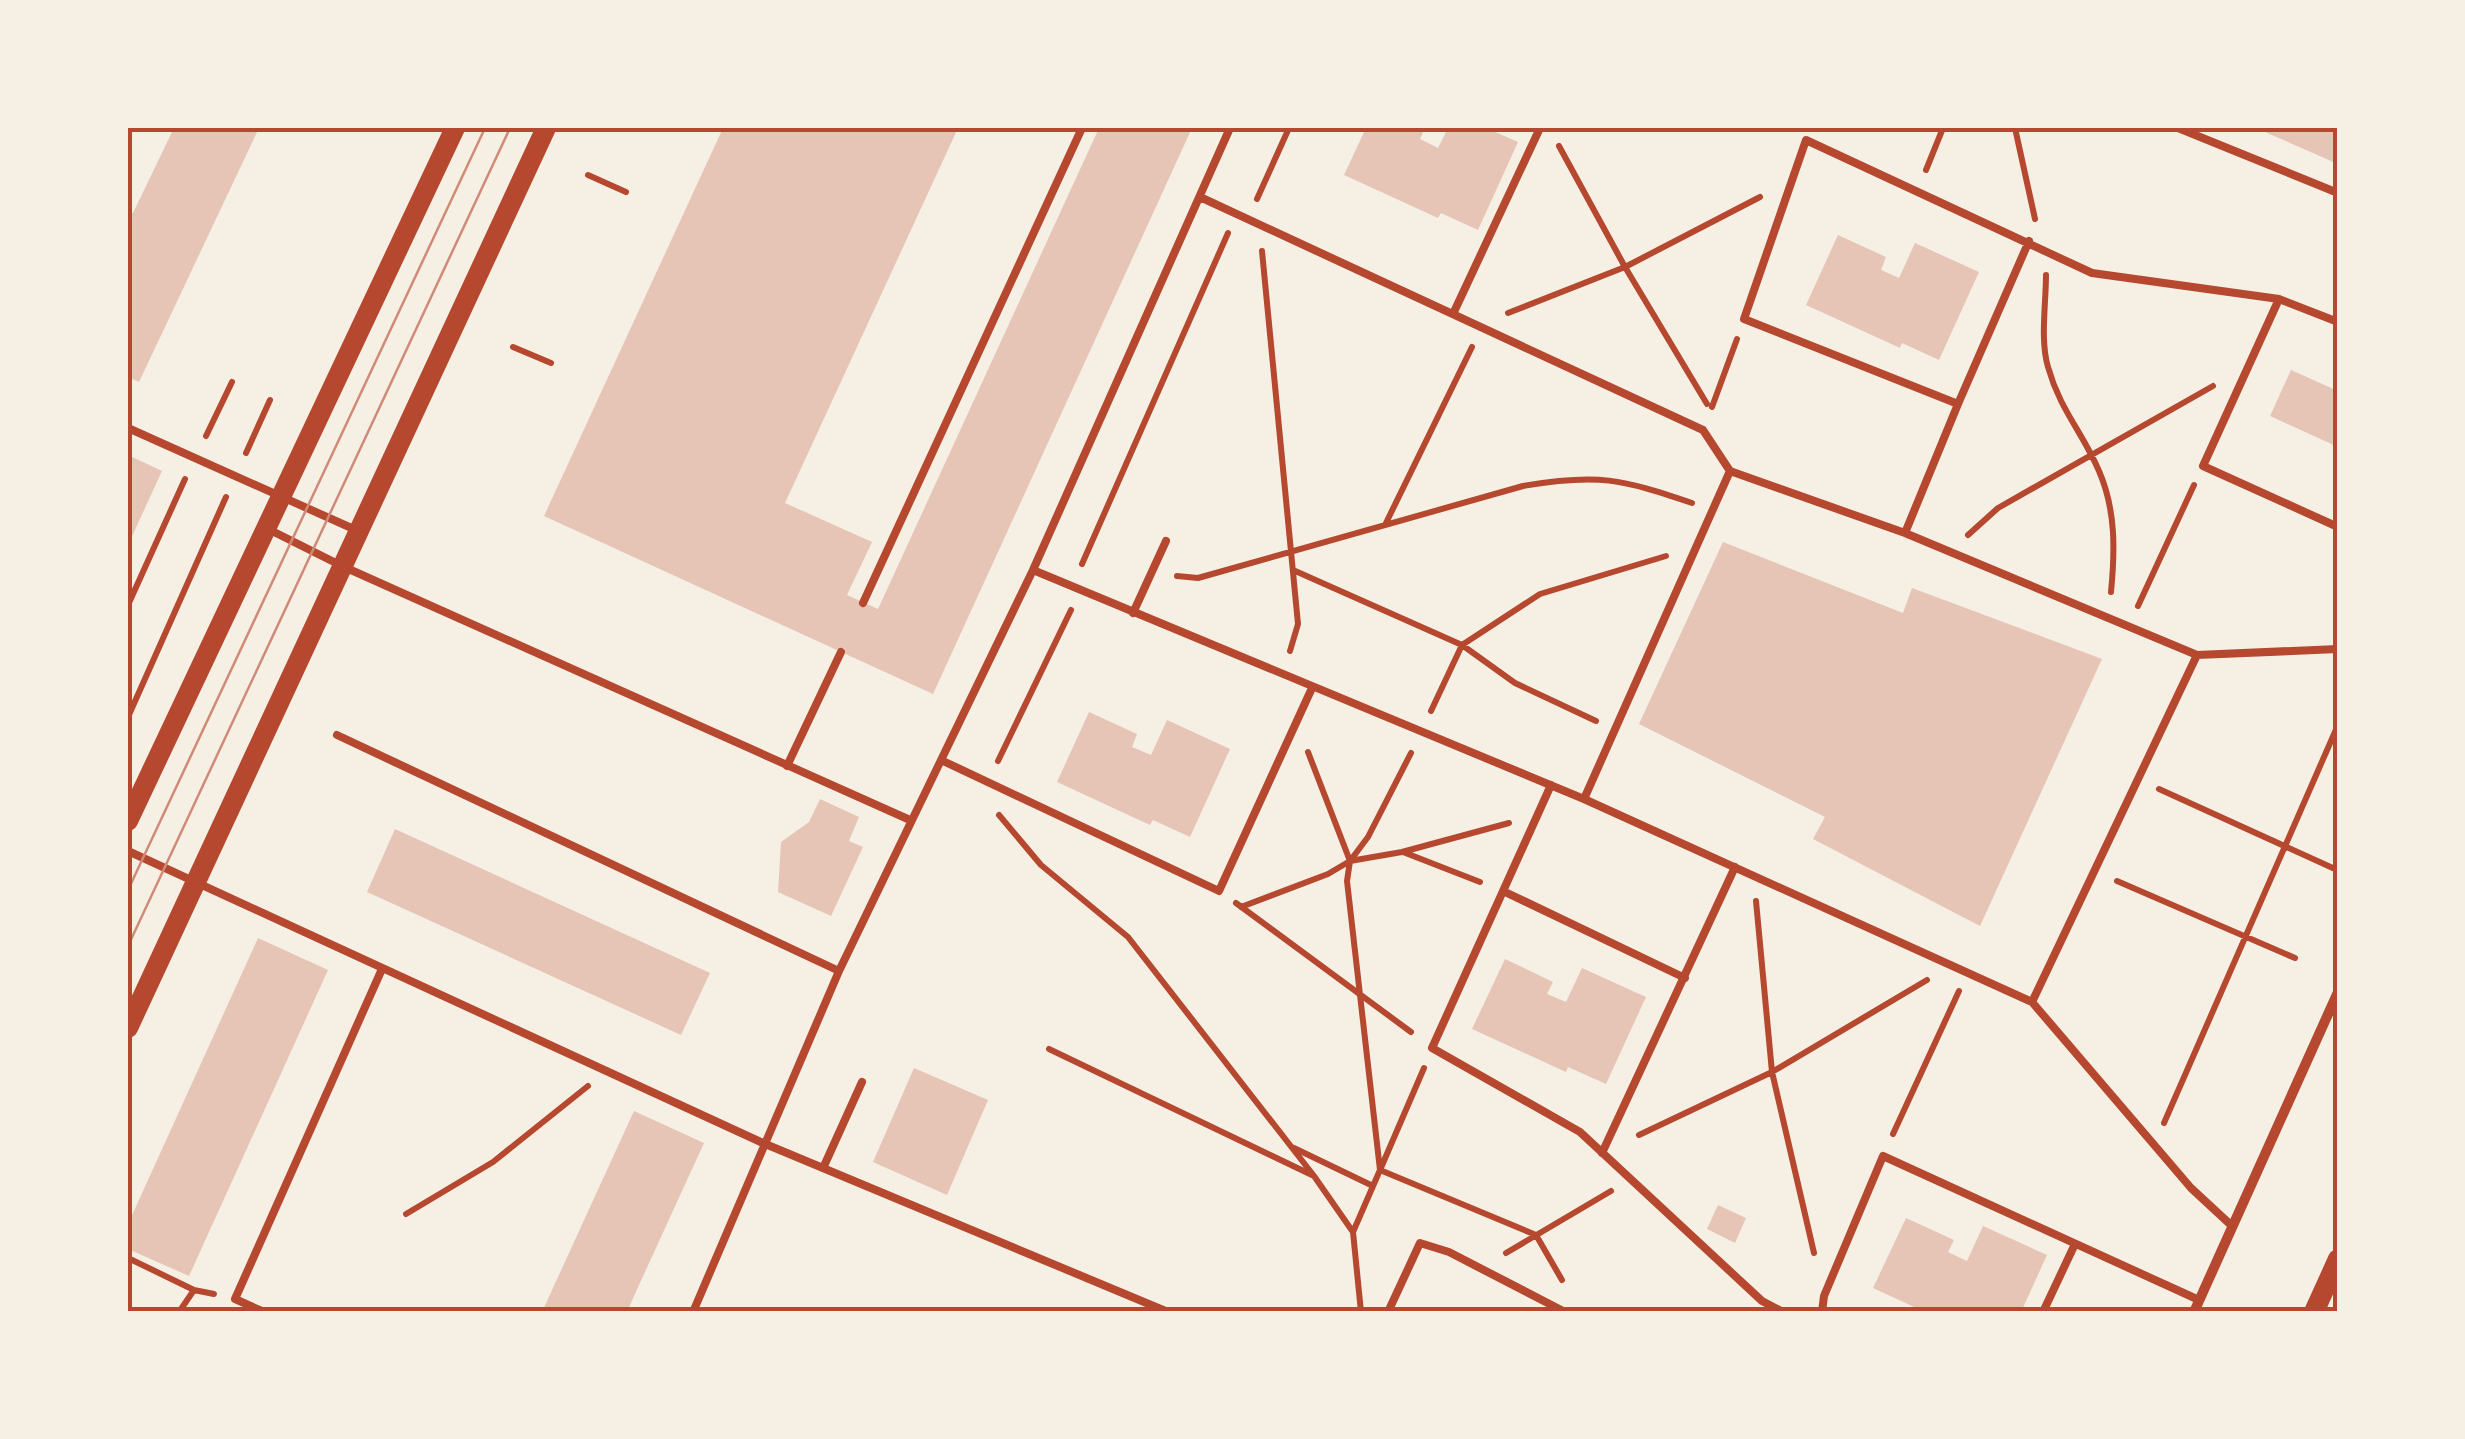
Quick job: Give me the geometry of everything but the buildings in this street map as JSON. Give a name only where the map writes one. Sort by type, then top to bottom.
[{"type":"main road","points":[[128,821],[455,128]]},
{"type":"main road","points":[[128,1028],[546,128]]},
{"type":"main road","points":[[2314,1312],[2338,1259]]},
{"type":"street","points":[[2196,1306],[2338,992]]},
{"type":"lane","points":[[864,603],[1082,128]]},
{"type":"lane","points":[[693,1312],[839,971],[1033,570],[1230,128]]},
{"type":"lane","points":[[1452,314],[1540,128]]},
{"type":"lane","points":[[2178,128],[2338,193]]},
{"type":"lane","points":[[1958,404],[1744,319],[1806,140],[2092,273],[2279,299],[2338,322]]},
{"type":"lane","points":[[1200,197],[1703,430],[1730,471],[1905,533],[2197,655],[2338,649]]},
{"type":"lane","points":[[1905,533],[2029,241]]},
{"type":"lane","points":[[2279,299],[2203,466],[2338,527]]},
{"type":"lane","points":[[128,428],[358,531]]},
{"type":"lane","points":[[1584,799],[1730,471]]},
{"type":"lane","points":[[268,529],[342,566],[910,820]]},
{"type":"lane","points":[[1133,613],[1166,541]]},
{"type":"lane","points":[[1033,570],[1584,799],[2032,1002],[2191,1188],[2232,1226]]},
{"type":"lane","points":[[787,766],[841,652]]},
{"type":"lane","points":[[2032,1002],[2197,655]]},
{"type":"lane","points":[[943,761],[1219,891],[1312,688]]},
{"type":"lane","points":[[337,735],[839,971]]},
{"type":"lane","points":[[1551,786],[1534,816],[1432,1048],[1580,1132],[1762,1301],[1783,1312]]},
{"type":"lane","points":[[128,851],[763,1142],[1168,1312]]},
{"type":"lane","points":[[1602,1153],[1736,867]]},
{"type":"lane","points":[[1503,891],[1685,978]]},
{"type":"lane","points":[[264,1312],[235,1298],[382,970]]},
{"type":"lane","points":[[824,1166],[862,1082]]},
{"type":"lane","points":[[1822,1312],[1824,1296],[1883,1156],[2075,1244],[2196,1306]]},
{"type":"lane","points":[[1388,1312],[1420,1243],[1442,1249],[1564,1312]]},
{"type":"lane","points":[[2043,1312],[2075,1244]]},
{"type":"path","points":[[1282,676],[1298,624],[1256,200],[1289,128]]},
{"type":"path","points":[[1918,190],[1942,128]]},
{"type":"path","points":[[2015,128],[2036,224],[2029,241]]},
{"type":"path","points":[[1559,145],[1711,410]]},
{"type":"path","points":[[588,174],[626,192]]},
{"type":"path","points":[[1384,526],[1482,327],[1498,316],[1626,267],[1792,180]]},
{"type":"path","points":[[1070,587],[1101,528],[1112,492],[1237,214]]},
{"type":"path","points":[[2046,250],[2046,362],[2060,404],[2092,455],[2112,508],[2114,563],[2108,618]]},
{"type":"path","points":[[1703,430],[1744,319]]},
{"type":"path","points":[[513,346],[551,363]]},
{"type":"path","points":[[1948,552],[1998,508],[2248,365]]},
{"type":"path","points":[[128,606],[232,382]]},
{"type":"path","points":[[128,717],[270,400]]},
{"type":"path","points":[[2129,626],[2203,466]]},
{"type":"path","points":[[1198,578],[1523,486],[1570,478],[1631,482],[1713,510]]},
{"type":"path","points":[[1380,1170],[1346,881],[1350,861],[1368,837],[1462,645],[1540,594],[1696,547]]},
{"type":"path","points":[[1293,570],[1462,645],[1515,683],[1615,730]]},
{"type":"path","points":[[1080,591],[989,782],[999,816],[1042,866],[1128,937],[1293,1147],[1353,1232],[1361,1312]]},
{"type":"path","points":[[1296,724],[1350,861]]},
{"type":"path","points":[[2154,1145],[2338,725]]},
{"type":"path","points":[[2138,780],[2335,870]]},
{"type":"path","points":[[1241,907],[1328,874],[1350,861],[1402,852],[1534,816]]},
{"type":"path","points":[[1402,852],[1503,891]]},
{"type":"path","points":[[2095,871],[2295,958]]},
{"type":"path","points":[[1754,875],[1772,1072],[1824,1296]]},
{"type":"path","points":[[1219,891],[1432,1048],[1353,1232]]},
{"type":"path","points":[[1602,1153],[1772,1072],[1953,965]]},
{"type":"path","points":[[1883,1156],[1968,972]]},
{"type":"path","points":[[1049,1049],[1314,1176]]},
{"type":"path","points":[[406,1214],[492,1162],[609,1070]]},
{"type":"path","points":[[1293,1147],[1373,1186]]},
{"type":"path","points":[[1380,1170],[1536,1236],[1571,1296]]},
{"type":"path","points":[[1479,1268],[1631,1179]]},
{"type":"path","points":[[128,1258],[194,1290],[235,1298]]},
{"type":"path","points":[[179,1312],[194,1290]]},
{"type":"tram line","points":[[128,890],[485,128]]},
{"type":"tram line","points":[[128,946],[510,128]]}]
